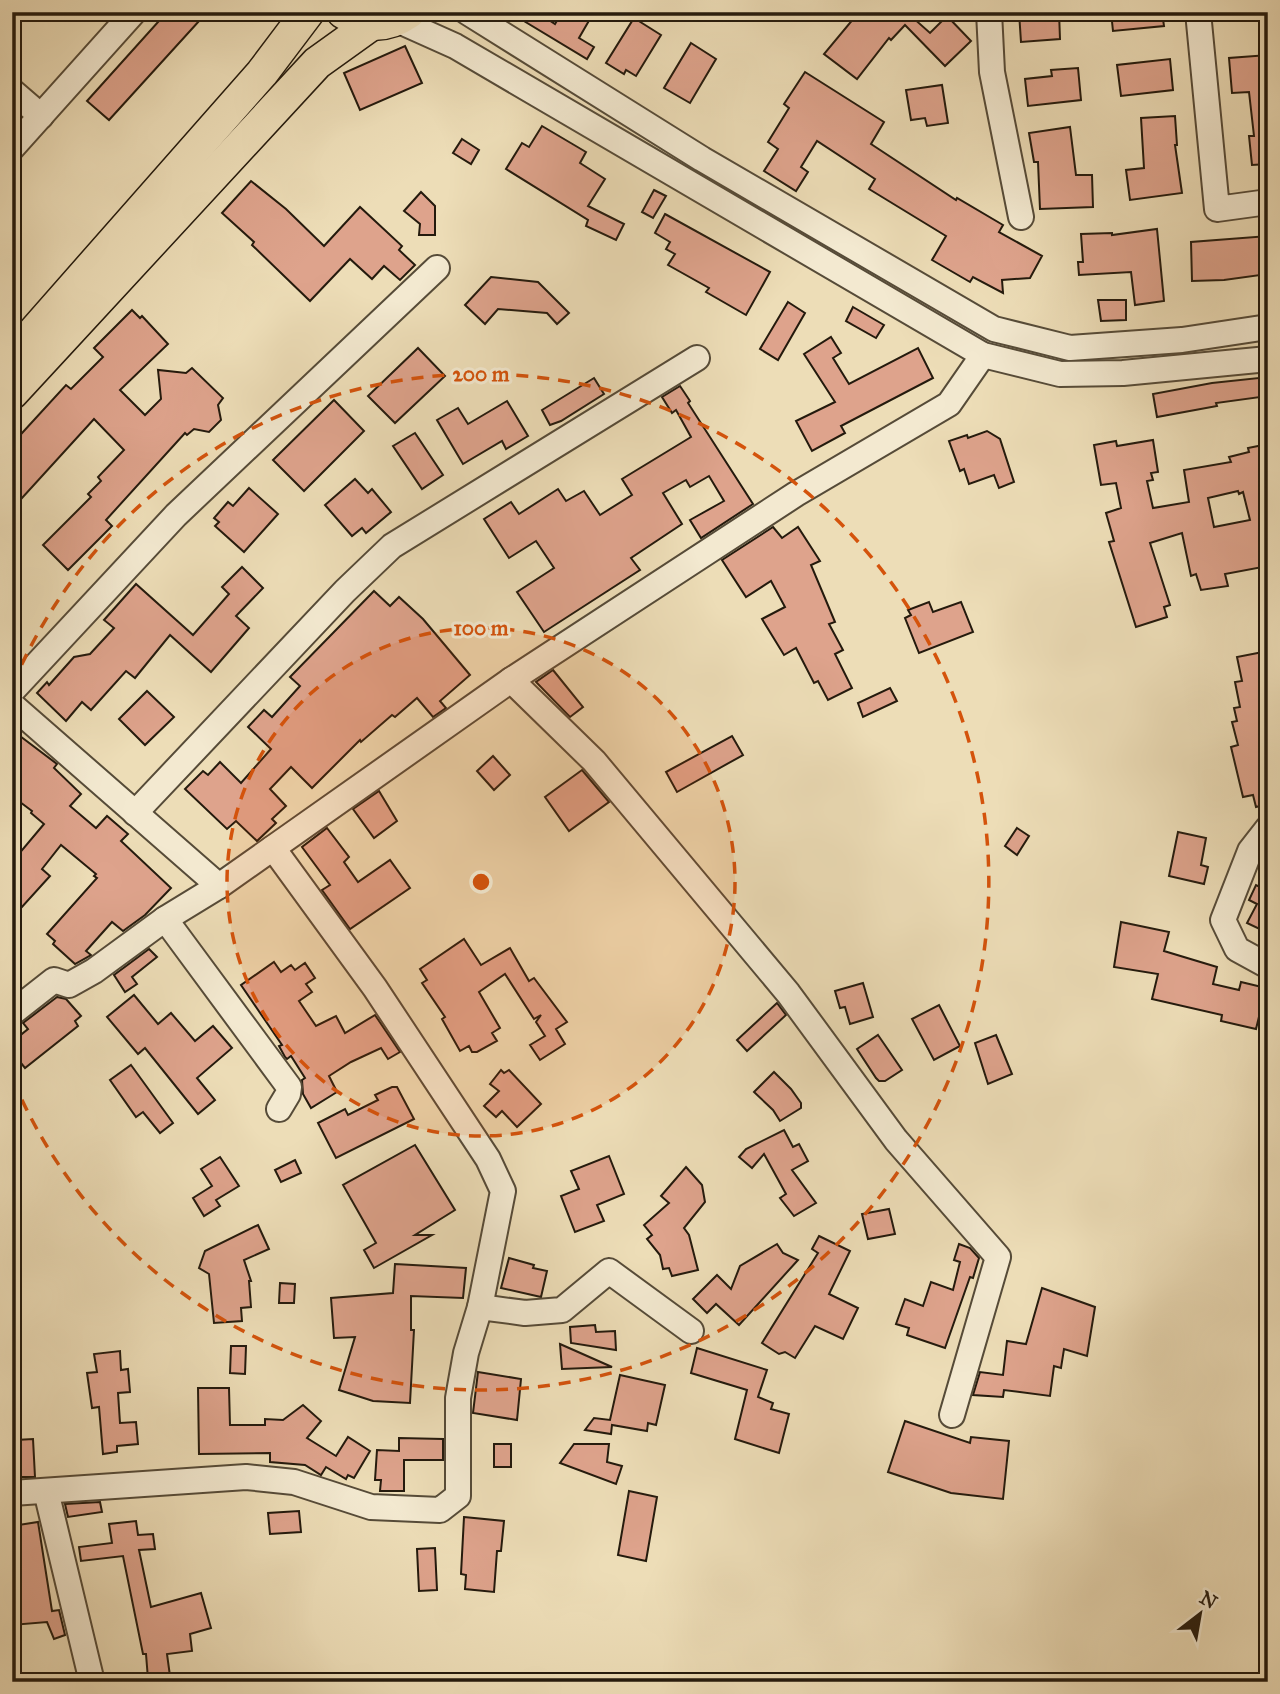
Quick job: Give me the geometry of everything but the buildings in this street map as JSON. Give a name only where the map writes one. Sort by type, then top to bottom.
[{"type":"main road","points":[[12,357],[262,73],[308,12]]},
{"type":"main road","points":[[12,393],[317,63],[380,17]]},
{"type":"street","points":[[12,148],[134,12]]},
{"type":"street","points":[[467,12],[702,159],[994,329],[1070,348],[1182,340],[1268,327]]},
{"type":"street","points":[[989,12],[992,72],[1021,217]]},
{"type":"street","points":[[1198,12],[1217,209],[1268,202]]},
{"type":"street","points":[[380,17],[455,46],[984,355],[1060,374],[1123,373],[1268,359]]},
{"type":"street","points":[[12,91],[41,116]]},
{"type":"street","points":[[12,691],[176,515],[437,268]]},
{"type":"street","points":[[12,1013],[54,980],[69,985],[94,971],[510,680],[796,494],[949,404],[984,355]]},
{"type":"street","points":[[135,813],[345,591],[392,546],[697,358]]},
{"type":"street","points":[[510,680],[602,771],[788,993],[896,1140],[998,1257],[952,1415]]},
{"type":"street","points":[[12,705],[219,886]]},
{"type":"street","points":[[1268,828],[1250,850],[1223,919],[1237,949],[1268,966]]},
{"type":"street","points":[[12,1493],[246,1477],[295,1482],[371,1507],[440,1510],[458,1496],[458,1398],[466,1353],[480,1307],[503,1191],[488,1160],[375,988],[273,848]]},
{"type":"street","points":[[165,919],[289,1087],[279,1109]]},
{"type":"street","points":[[480,1307],[525,1313],[562,1310],[609,1270],[691,1331]]},
{"type":"street","points":[[46,1491],[92,1682]]}]
